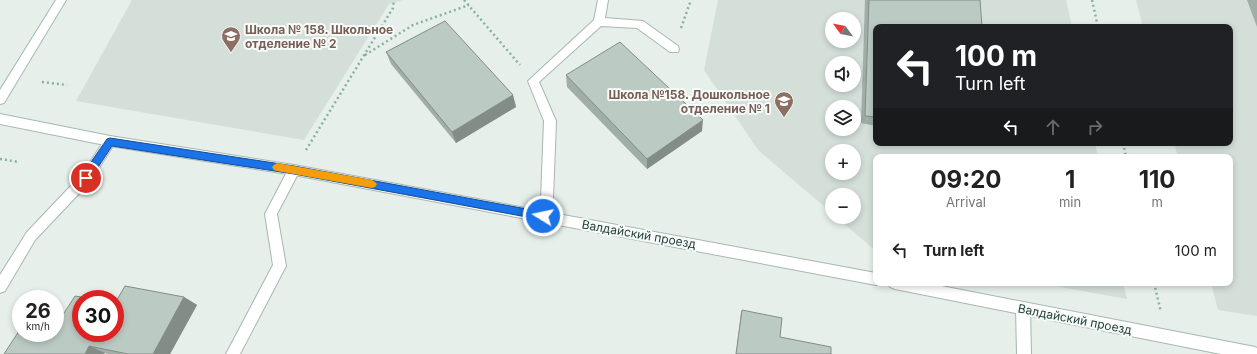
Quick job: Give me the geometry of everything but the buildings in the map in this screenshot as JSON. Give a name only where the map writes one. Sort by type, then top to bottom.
[{"type":"street","points":[[0,100],[61,0]]},
{"type":"street","points":[[543,216],[547,199],[550,121],[533,81],[599,22],[603,0]]},
{"type":"street","points":[[599,22],[639,24],[674,49]]},
{"type":"street","name":"Валдайский проезд","points":[[0,119],[110,142],[294,170],[873,278]]},
{"type":"street","points":[[0,287],[31,236],[86,178],[110,142]]},
{"type":"street","points":[[233,354],[280,266],[271,214],[294,170]]},
{"type":"street","name":"Валдайский проезд","points":[[910,286],[1256,354]]},
{"type":"street","points":[[1022,308],[1024,354]]},
{"type":"path","points":[[305,151],[394,8],[394,0]]},
{"type":"path","points":[[464,0],[533,81]]},
{"type":"path","points":[[674,49],[691,0]]},
{"type":"path","points":[[1092,0],[1097,24]]},
{"type":"path","points":[[365,55],[413,25],[469,5]]},
{"type":"path","points":[[42,82],[67,85]]},
{"type":"path","points":[[0,159],[19,162]]},
{"type":"path","points":[[1155,286],[1161,314]]},
{"type":"shaded area","name":"Школа № 158. Школьное отделение № 2","points":[[132,0],[403,0],[389,4],[304,140],[76,101]]},
{"type":"shaded area","name":"Школа №158. Дошкольное отделение № 1","points":[[718,0],[1066,0],[1071,24],[873,24],[873,146],[1096,146],[1097,154],[873,154],[873,248],[844,224],[861,224],[861,188],[825,188],[825,207],[758,150],[704,70]]},
{"type":"shaded area","points":[[1136,0],[1257,0],[1257,316],[1218,310],[1212,286],[1233,286],[1233,154],[1177,154],[1175,146],[1233,146],[1233,24],[1142,24]]},
{"type":"shaded area","points":[[1055,286],[1124,286],[1127,299]]},
{"type":"slow traffic","points":[[277,167],[372,184]]},
{"type":"place","name":"Школа № 158. Школьное отделение № 2","points":[[231,53]]},
{"type":"place","name":"Школа №158. Дошкольное отделение № 1","points":[[784,118]]},
{"type":"route","points":[[86,178],[110,142],[294,170],[543,216]]}]
